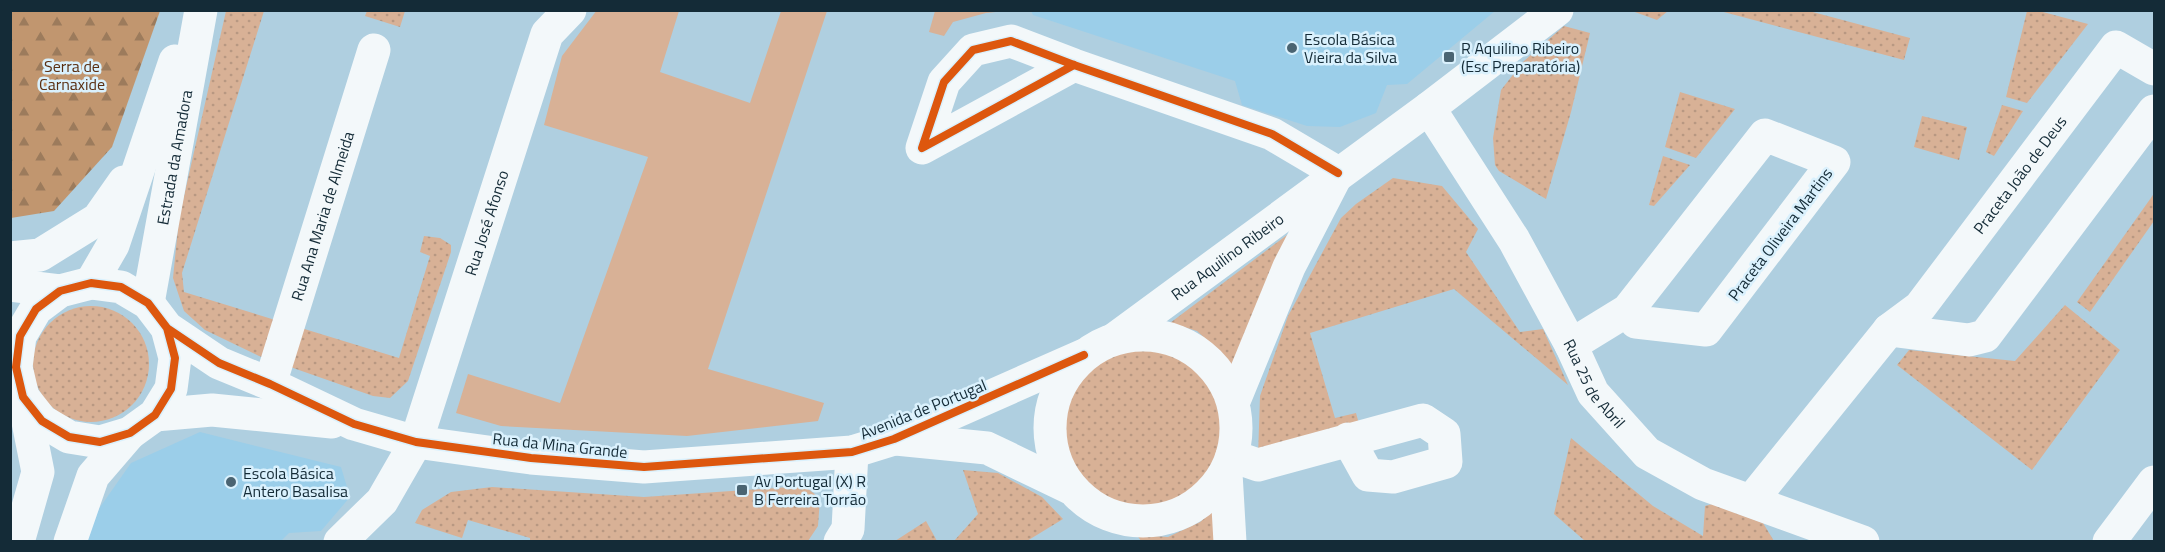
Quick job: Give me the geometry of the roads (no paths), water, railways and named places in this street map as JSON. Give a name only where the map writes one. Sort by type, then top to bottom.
[{"type":"street","name":"Estrada da Amadora","points":[[76,287],[113,245],[192,10]]},
{"type":"street","name":"Estrada da Amadora","points":[[158,315],[201,10]]},
{"type":"street","name":"Rua José Afonso","points":[[340,542],[382,501],[416,442],[547,34],[570,10]]},
{"type":"street","name":"Rua Aquilino Ribeiro","points":[[1116,338],[1429,108],[1557,10]]},
{"type":"street","name":"Praceta João de Deus","points":[[1751,501],[1889,330],[1920,307],[2116,47],[2154,69]]},
{"type":"street","name":"Rua Ana Maria de Almeida","points":[[270,384],[374,50]]},
{"type":"street","points":[[1074,65],[1272,134],[1338,173]]},
{"type":"street","name":"Rua 25 de Abril","points":[[1429,108],[1514,240],[1571,345],[1593,393],[1647,453],[1703,484],[1863,542]]},
{"type":"street","points":[[1889,330],[1969,340],[1985,336],[2154,111]]},
{"type":"street","name":"Praceta Oliveira Martins","points":[[1571,345],[1628,310],[1765,135],[1834,162],[1706,330],[1636,322],[1628,310]]},
{"type":"street","points":[[10,258],[40,255],[98,219],[144,154]]},
{"type":"street","name":"Rua Aquilino Ribeiro","points":[[1234,401],[1288,267],[1338,173]]},
{"type":"street","points":[[10,285],[122,287],[219,363],[270,384],[354,424]]},
{"type":"street","points":[[18,542],[38,472],[17,374],[20,336],[36,309],[76,287]]},
{"type":"street","points":[[70,542],[93,476],[142,424],[171,388],[175,357],[158,315]]},
{"type":"street","points":[[1119,542],[1099,511],[1070,488],[1053,455],[1050,418],[1060,384],[1083,355],[1116,338],[1153,334],[1188,345],[1217,369],[1234,401],[1237,438],[1229,465],[1230,542]]},
{"type":"street","name":"Avenida de Portugal","points":[[766,458],[852,452],[894,439],[1083,355]]},
{"type":"street","points":[[17,374],[42,421],[69,437],[100,441],[142,424],[212,411],[354,424]]},
{"type":"street","name":"Rua da Mina Grande","points":[[354,424],[416,442],[531,458],[644,467],[766,458]]},
{"type":"street","name":"Avenida de Portugal","points":[[894,439],[987,448],[1070,488]]},
{"type":"street","points":[[1229,465],[1258,465],[1348,439]]},
{"type":"street","points":[[840,542],[848,529],[852,452]]},
{"type":"street","points":[[1099,511],[1134,522],[1170,518],[1203,501],[1229,465]]},
{"type":"street","points":[[2109,542],[2154,482]]},
{"type":"place","name":"Escola Básica Vieira da Silva","points":[[1292,48]]},
{"type":"place","name":"R Aquilino Ribeiro (Esc Preparatória)","points":[[1449,57]]},
{"type":"place","name":"Escola Básica Antero Basalisa","points":[[231,482]]},
{"type":"place","name":"Av Portugal (X) R B Ferreira Torrão","points":[[742,490]]},
{"type":"park label","name":"Serra de Carnaxide","points":[[72,75]]}]
